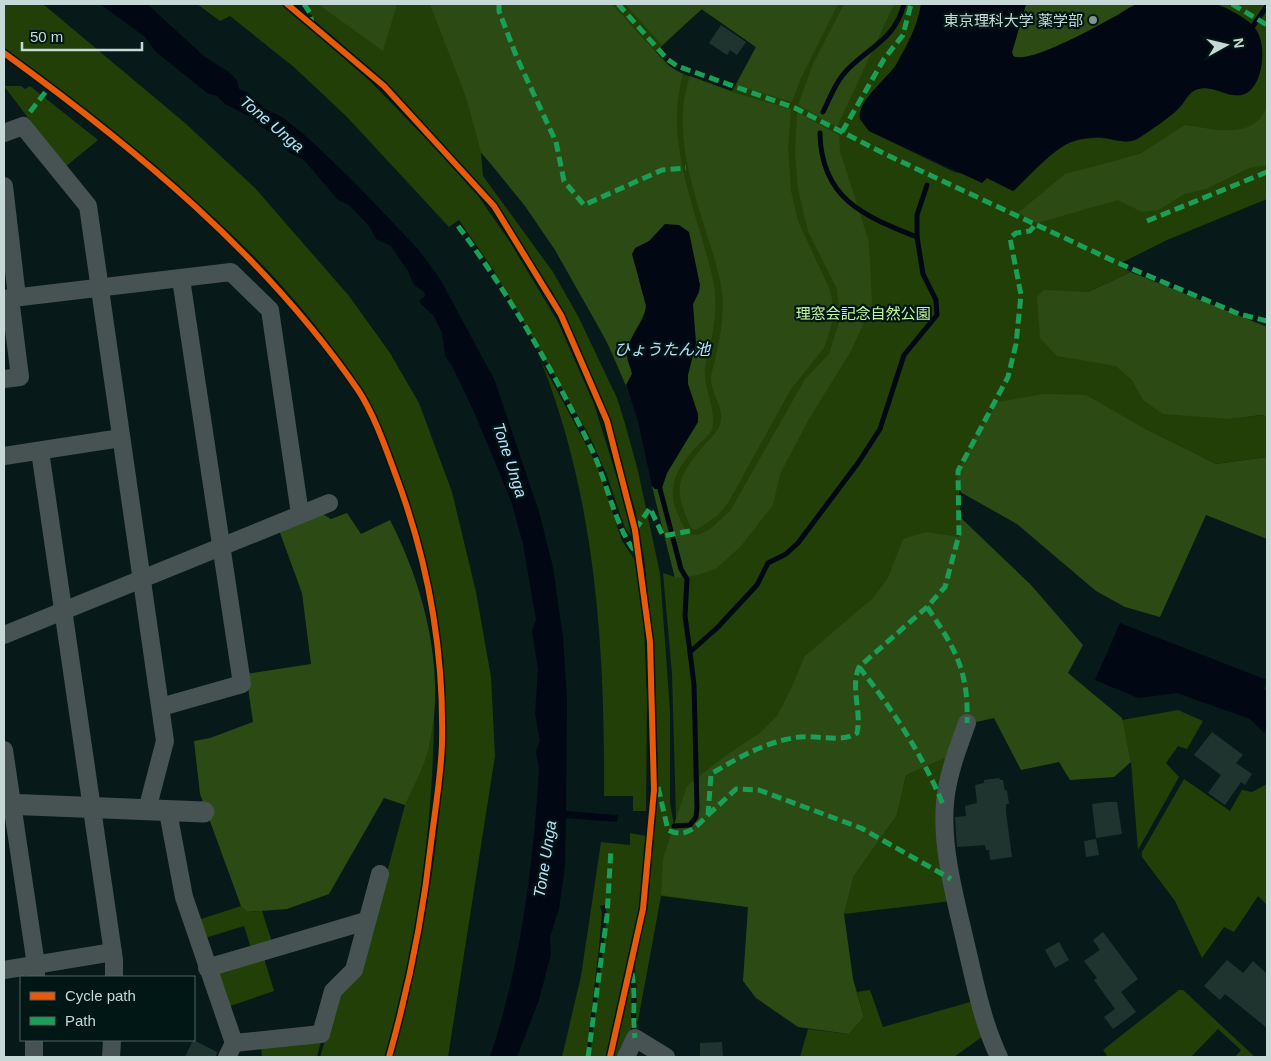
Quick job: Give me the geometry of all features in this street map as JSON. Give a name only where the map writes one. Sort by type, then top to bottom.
[{"type":"street","points":[[4,133],[23,126],[88,206],[165,741],[147,810]]},
{"type":"street","points":[[4,186],[10,298],[20,377],[4,379]]},
{"type":"street","points":[[10,298],[231,272],[270,310],[300,514]]},
{"type":"street","points":[[161,707],[242,684],[181,278]]},
{"type":"street","points":[[4,456],[121,438]]},
{"type":"street","points":[[40,450],[93,809],[113,952],[114,976]]},
{"type":"street","points":[[4,636],[329,503]]},
{"type":"street","points":[[966,722],[950,773],[944,802],[945,820],[952,886],[986,1028],[999,1057]]},
{"type":"street","points":[[4,750],[8,804],[36,971]]},
{"type":"street","points":[[8,804],[93,809],[204,812]]},
{"type":"street","points":[[168,812],[184,896],[230,1050],[321,1034],[333,991],[354,970],[380,874]]},
{"type":"street","points":[[207,968],[366,921]]},
{"type":"street","points":[[4,970],[36,971],[113,952]]},
{"type":"street","points":[[626,1057],[635,1038],[666,1057]]},
{"type":"street","points":[[34,1041],[34,1057]]},
{"type":"street","points":[[111,1057],[112,1041]]},
{"type":"green space","points":[[4,4],[43,4],[185,123],[255,188],[349,296],[390,353],[419,403],[452,492],[476,592],[491,677],[495,756],[448,1057],[393,1057],[417,957],[427,904],[441,796],[444,743],[443,691],[439,640],[433,603],[416,531],[384,440],[366,400],[324,337],[286,290],[243,245],[149,161],[4,48]]},
{"type":"green space","points":[[197,4],[282,4],[371,82],[479,197],[510,242],[558,322],[594,404],[627,510],[631,536],[625,528],[606,473],[589,435],[494,271],[459,220],[449,227],[347,117],[295,68],[230,16],[220,21]]},
{"type":"green space","name":"理窓会記念自然公園","points":[[304,4],[921,4],[915,28],[904,50],[896,65],[867,98],[860,112],[860,119],[869,131],[954,172],[987,178],[1013,191],[1050,155],[1067,144],[1091,138],[1135,140],[1172,114],[1188,95],[1195,90],[1208,88],[1237,95],[1251,89],[1257,81],[1262,60],[1259,38],[1249,22],[1215,4],[1267,4],[1267,199],[1167,240],[1117,265],[1131,272],[1088,292],[1230,419],[1261,415],[1267,417],[1267,457],[1216,464],[1204,458],[1202,462],[980,432],[958,472],[961,526],[957,546],[952,901],[844,914],[854,876],[897,815],[906,775],[901,718],[748,907],[661,896],[638,1021],[636,1021],[637,991],[634,960],[642,922],[651,833],[655,694],[645,564],[636,513],[607,414],[593,378],[553,293],[487,193],[401,99],[368,67],[315,21]],"holes":[[[701,9],[756,47],[732,91],[675,71],[656,52]],[[481,153],[525,204],[545,232],[598,323],[625,384],[662,488],[655,489],[652,486],[675,577],[663,573],[672,674],[676,818],[674,825],[670,803],[670,711],[660,573],[638,471],[626,427],[617,398],[578,316],[553,272],[483,176]]]},
{"type":"green space","points":[[318,4],[397,4],[383,51]]},
{"type":"green space","points":[[430,4],[612,4],[667,65],[683,74],[678,100],[677,127],[680,152],[685,178],[713,280],[715,306],[713,331],[705,371],[705,381],[713,412],[713,426],[681,466],[673,486],[675,508],[688,534],[698,535],[709,530],[730,511],[805,379],[829,354],[840,319],[837,289],[808,231],[798,189],[795,152],[797,112],[839,135],[840,151],[869,242],[872,305],[851,351],[809,419],[780,474],[773,505],[741,546],[717,568],[698,575],[675,578],[652,486],[655,489],[662,488],[667,473],[698,422],[698,414],[688,384],[688,374],[696,343],[692,309],[697,270],[694,262],[649,241],[642,246],[641,288],[646,299],[646,306],[645,312],[630,340],[627,359],[632,374],[626,385],[607,342],[555,250],[525,206],[481,152],[467,100]]},
{"type":"green space","points":[[625,4],[838,4],[800,80],[792,102],[736,85],[756,47],[702,9],[662,45]]},
{"type":"green space","points":[[844,4],[894,4],[837,127],[798,105],[813,64]]},
{"type":"green space","points":[[1026,4],[1138,4],[1055,47],[1037,54],[1022,57],[1013,56],[1012,52]]},
{"type":"green space","points":[[690,76],[732,92],[791,109],[788,147],[791,191],[798,221],[830,290],[835,314],[824,348],[791,389],[728,503],[717,516],[696,530],[691,528],[681,502],[681,483],[689,465],[715,434],[721,421],[720,409],[712,388],[711,377],[720,335],[723,306],[719,276],[690,177],[685,152],[684,101]]},
{"type":"green space","points":[[4,86],[21,86],[25,89],[30,86],[98,140],[65,167]]},
{"type":"green space","points":[[1267,107],[1267,165],[1249,168],[1206,189],[1184,194],[1159,210],[1142,212],[1118,200],[1037,223],[1018,213],[1065,174],[1140,154],[1185,125],[1220,130],[1243,129],[1261,118]]},
{"type":"green space","points":[[1131,272],[1267,327],[1267,417],[1261,415],[1230,419],[1163,414],[1143,400],[1132,380],[1116,366],[1057,356],[1040,338],[1037,297],[1044,290],[1088,292]]},
{"type":"green space","points":[[541,361],[597,465],[622,541],[637,563],[644,627],[647,700],[646,811],[633,811],[633,796],[604,796],[602,685],[594,575],[574,467],[560,414]]},
{"type":"green space","points":[[1044,394],[1086,395],[1145,429],[1216,464],[1267,457],[1267,539],[1206,515],[1160,617],[1125,607],[1096,591],[1017,524],[962,493],[957,483],[958,474],[966,454],[997,402]]},
{"type":"green space","points":[[321,513],[331,519],[347,513],[361,534],[390,520],[402,545],[421,599],[433,657],[435,686],[430,742],[423,766],[405,805],[384,798],[329,894],[287,909],[247,912],[241,906],[200,794],[194,741],[210,738],[253,722],[246,674],[311,664],[302,593],[279,530]]},
{"type":"green space","points":[[960,517],[1031,585],[1083,645],[1068,673],[1122,718],[1131,762],[1114,777],[1070,780],[1059,762],[1021,770],[994,718],[963,725],[953,754],[906,775],[897,815],[854,876],[844,914],[853,979],[864,1017],[849,1034],[798,1027],[756,998],[743,981],[748,907],[661,895],[663,859],[687,786],[725,756],[761,732],[777,716],[805,656],[873,598],[888,578],[903,539],[926,532],[959,537]]},
{"type":"green space","points":[[1178,710],[1203,721],[1187,749],[1178,746],[1166,763],[1179,777],[1138,850],[1131,762],[1122,720]]},
{"type":"green space","points":[[434,715],[430,802],[421,888],[406,973],[387,1057],[320,1057],[339,994],[360,973],[405,805],[430,743]]},
{"type":"green space","points":[[1184,779],[1230,811],[1242,790],[1252,792],[1267,784],[1267,905],[1258,896],[1234,932],[1224,927],[1202,958],[1175,901],[1142,857],[1142,852]]},
{"type":"green space","points":[[630,833],[646,836],[644,864],[633,947],[609,1057],[590,1057],[607,914],[605,905],[600,906],[602,913],[599,947],[586,1057],[562,1057],[581,976],[601,842],[630,845]]},
{"type":"green space","points":[[241,906],[247,912],[262,911],[272,942],[251,948],[244,926],[205,938],[198,920]]},
{"type":"green space","points":[[264,958],[274,991],[227,1007],[217,975],[220,970]]},
{"type":"green space","points":[[631,981],[631,1037],[622,1057],[613,1057]]},
{"type":"green space","points":[[870,990],[883,1027],[977,1000],[986,1034],[954,1057],[800,1057],[808,1029],[849,1034],[864,1017],[857,992]]},
{"type":"green space","points":[[1179,990],[1183,990],[1255,1057],[1235,1057],[1241,1050],[1218,1029],[1191,1057],[1108,1057],[1103,1050]]},
{"type":"green space","points":[[321,1041],[317,1057],[262,1057],[261,1047]]},
{"type":"water","points":[[1145,3],[1215,4],[1239,15],[1256,29],[1261,43],[1261,67],[1257,80],[1245,94],[1230,94],[1206,88],[1195,90],[1189,94],[1180,107],[1170,116],[1133,141],[1094,137],[1066,144],[1050,156],[1013,191],[987,178],[982,183],[869,131],[860,119],[860,112],[867,98],[896,65],[904,50],[915,28],[921,4],[1026,4],[1012,52],[1013,56],[1022,58],[1064,43],[1136,5]]},
{"type":"water","name":"Tone Unga","points":[[100,4],[147,4],[205,57],[229,72],[237,80],[239,89],[247,92],[265,109],[282,117],[307,137],[354,182],[418,249],[440,279],[495,381],[540,515],[553,567],[563,637],[567,700],[566,811],[618,815],[617,822],[566,818],[565,866],[559,909],[550,937],[551,954],[539,1000],[517,1057],[490,1057],[501,1022],[518,951],[529,879],[539,769],[536,752],[540,740],[535,714],[538,669],[532,631],[536,620],[523,544],[512,504],[474,412],[453,368],[445,356],[442,333],[434,316],[421,304],[420,300],[425,296],[424,292],[414,285],[408,271],[391,246],[376,239],[369,226],[349,205],[338,200],[304,160],[288,152],[276,136],[257,124],[254,119],[225,104],[217,96],[207,93],[155,51],[145,37]]},
{"type":"water","name":"ひょうたん池","points":[[665,224],[679,225],[689,232],[700,285],[693,304],[696,343],[688,375],[688,384],[698,414],[698,422],[667,473],[662,488],[655,489],[652,486],[638,421],[626,385],[632,374],[627,354],[630,341],[642,319],[646,306],[632,254],[635,248],[649,241]]},
{"type":"water","points":[[1120,623],[1267,680],[1264,689],[1267,691],[1267,729],[1264,733],[1250,719],[1177,693],[1138,698],[1095,680]]},
{"type":"building","points":[[721,25],[746,42],[737,55],[730,50],[727,55],[709,43]]},
{"type":"building","points":[[1212,732],[1243,755],[1236,763],[1252,774],[1245,785],[1241,782],[1225,805],[1208,793],[1221,775],[1194,755]]},
{"type":"building","points":[[999,778],[1003,780],[1005,791],[1007,790],[1009,804],[1006,804],[1006,812],[1012,857],[990,860],[989,850],[986,850],[985,845],[957,847],[955,817],[966,816],[965,806],[977,803],[975,785],[984,783],[984,780]]},
{"type":"building","points":[[1117,802],[1122,834],[1096,838],[1092,804]]},
{"type":"building","points":[[1096,839],[1099,855],[1086,857],[1084,841]]},
{"type":"building","points":[[1103,932],[1138,979],[1121,992],[1136,1012],[1113,1029],[1104,1017],[1115,1009],[1094,980],[1097,978],[1084,961],[1100,950],[1093,940]]},
{"type":"building","points":[[1059,942],[1069,960],[1055,968],[1045,950]]},
{"type":"building","points":[[1227,960],[1243,973],[1253,961],[1267,974],[1267,1028],[1225,994],[1220,1000],[1204,986]]},
{"type":"building","points":[[193,1041],[217,1052],[216,1057],[185,1057]]},
{"type":"building","points":[[722,1042],[723,1057],[700,1057],[700,1043]]},
{"type":"waterway","points":[[823,112],[840,79],[848,69],[889,34],[895,26],[904,4]]},
{"type":"waterway","points":[[1253,26],[1267,6]]},
{"type":"waterway","points":[[674,826],[690,825],[696,817],[697,808],[694,685],[690,652],[717,628],[757,585],[768,563],[786,554],[798,543],[858,463],[880,429],[904,355],[937,315],[936,300],[923,274],[917,237],[880,221],[849,202],[837,189],[828,174],[822,156],[820,133]]},
{"type":"waterway","points":[[917,237],[917,215],[927,185]]},
{"type":"waterway","points":[[660,489],[681,569],[687,579],[685,616],[690,652]]},
{"type":"marked path","points":[[304,4],[310,13],[312,23]]},
{"type":"marked path","points":[[499,4],[499,11],[517,58],[556,142],[564,181],[584,205],[662,170],[686,168]]},
{"type":"marked path","points":[[618,4],[667,59],[677,66],[795,108],[887,155],[1118,263],[1239,314],[1267,321]]},
{"type":"marked path","points":[[842,132],[884,59],[903,35],[911,4]]},
{"type":"marked path","points":[[1232,4],[1267,25]]},
{"type":"marked path","points":[[30,112],[50,86]]},
{"type":"marked path","points":[[1147,221],[1267,172]]},
{"type":"marked path","points":[[658,787],[668,830],[680,833],[685,832],[695,827],[708,815],[711,774],[743,756],[776,742],[800,737],[844,738],[857,733],[856,683],[859,667],[927,607],[945,587],[959,535],[958,471],[1008,377],[1016,344],[1021,295],[1010,238],[1016,233],[1030,231],[1035,225]]},
{"type":"marked path","points":[[458,226],[496,279],[547,363],[592,450],[618,520],[630,545],[637,553]]},
{"type":"marked path","points":[[635,530],[650,508],[663,536],[690,531]]},
{"type":"marked path","points":[[927,607],[952,648],[963,674],[966,689],[967,723]]},
{"type":"marked path","points":[[859,667],[907,734],[927,770],[944,807]]},
{"type":"marked path","points":[[708,815],[736,789],[759,790],[861,828],[951,879]]},
{"type":"marked path","points":[[588,1057],[607,916],[611,849]]},
{"type":"marked path","points":[[632,973],[635,1038]]},
{"type":"cycle path","points":[[287,4],[384,86],[494,206],[561,315],[607,421],[635,530],[650,642],[654,790],[643,909],[610,1057]]},
{"type":"cycle path","points":[[4,53],[53,89],[149,166],[240,249],[282,294],[358,390],[384,443],[407,508],[425,574],[437,641],[442,709],[442,743],[438,793],[424,897],[409,977],[389,1057]]},
{"type":"place","name":"東京理科大学 薬学部","points":[[1093,20]]}]
